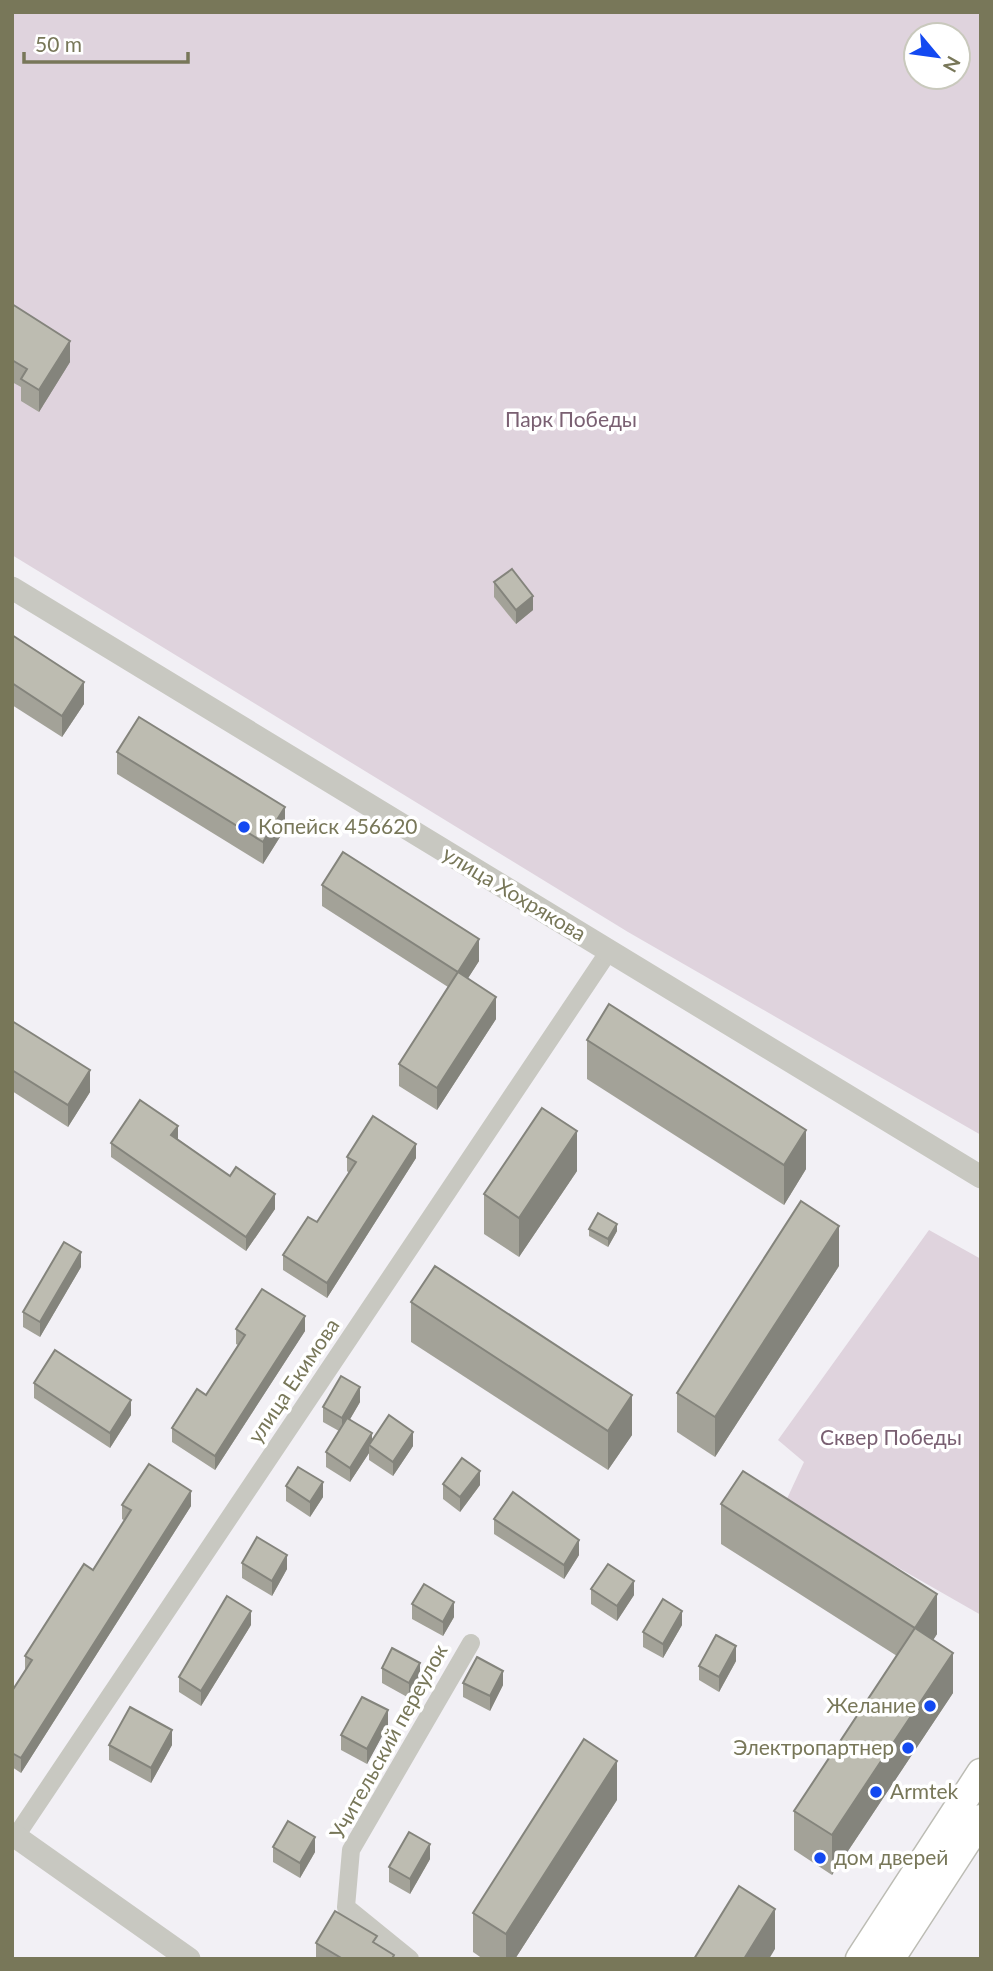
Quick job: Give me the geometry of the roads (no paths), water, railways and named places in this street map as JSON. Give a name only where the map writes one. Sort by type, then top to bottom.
[{"type":"main road","points":[[870,1958],[981,1773]]},
{"type":"main road","points":[[870,1958],[981,1819]]},
{"type":"street","name":"улица Хохрякова","points":[[12,588],[981,1177]]},
{"type":"street","name":"улица Екимова","points":[[14,1835],[609,951]]},
{"type":"street","name":"Учительский переулок","points":[[410,1959],[346,1907],[351,1850],[471,1643]]},
{"type":"street","points":[[14,1835],[189,1959]]},
{"type":"place","name":"Копейск 456620","points":[[244,827]]},
{"type":"place","name":"Желание","points":[[930,1706]]},
{"type":"place","name":"Электропартнер","points":[[908,1748]]},
{"type":"place","name":"Armtek","points":[[876,1792]]},
{"type":"place","name":"дом дверей","points":[[820,1858]]},
{"type":"park label","name":"Парк Победы","points":[[571,420]]},
{"type":"park label","name":"Сквер Победы","points":[[891,1438]]}]
